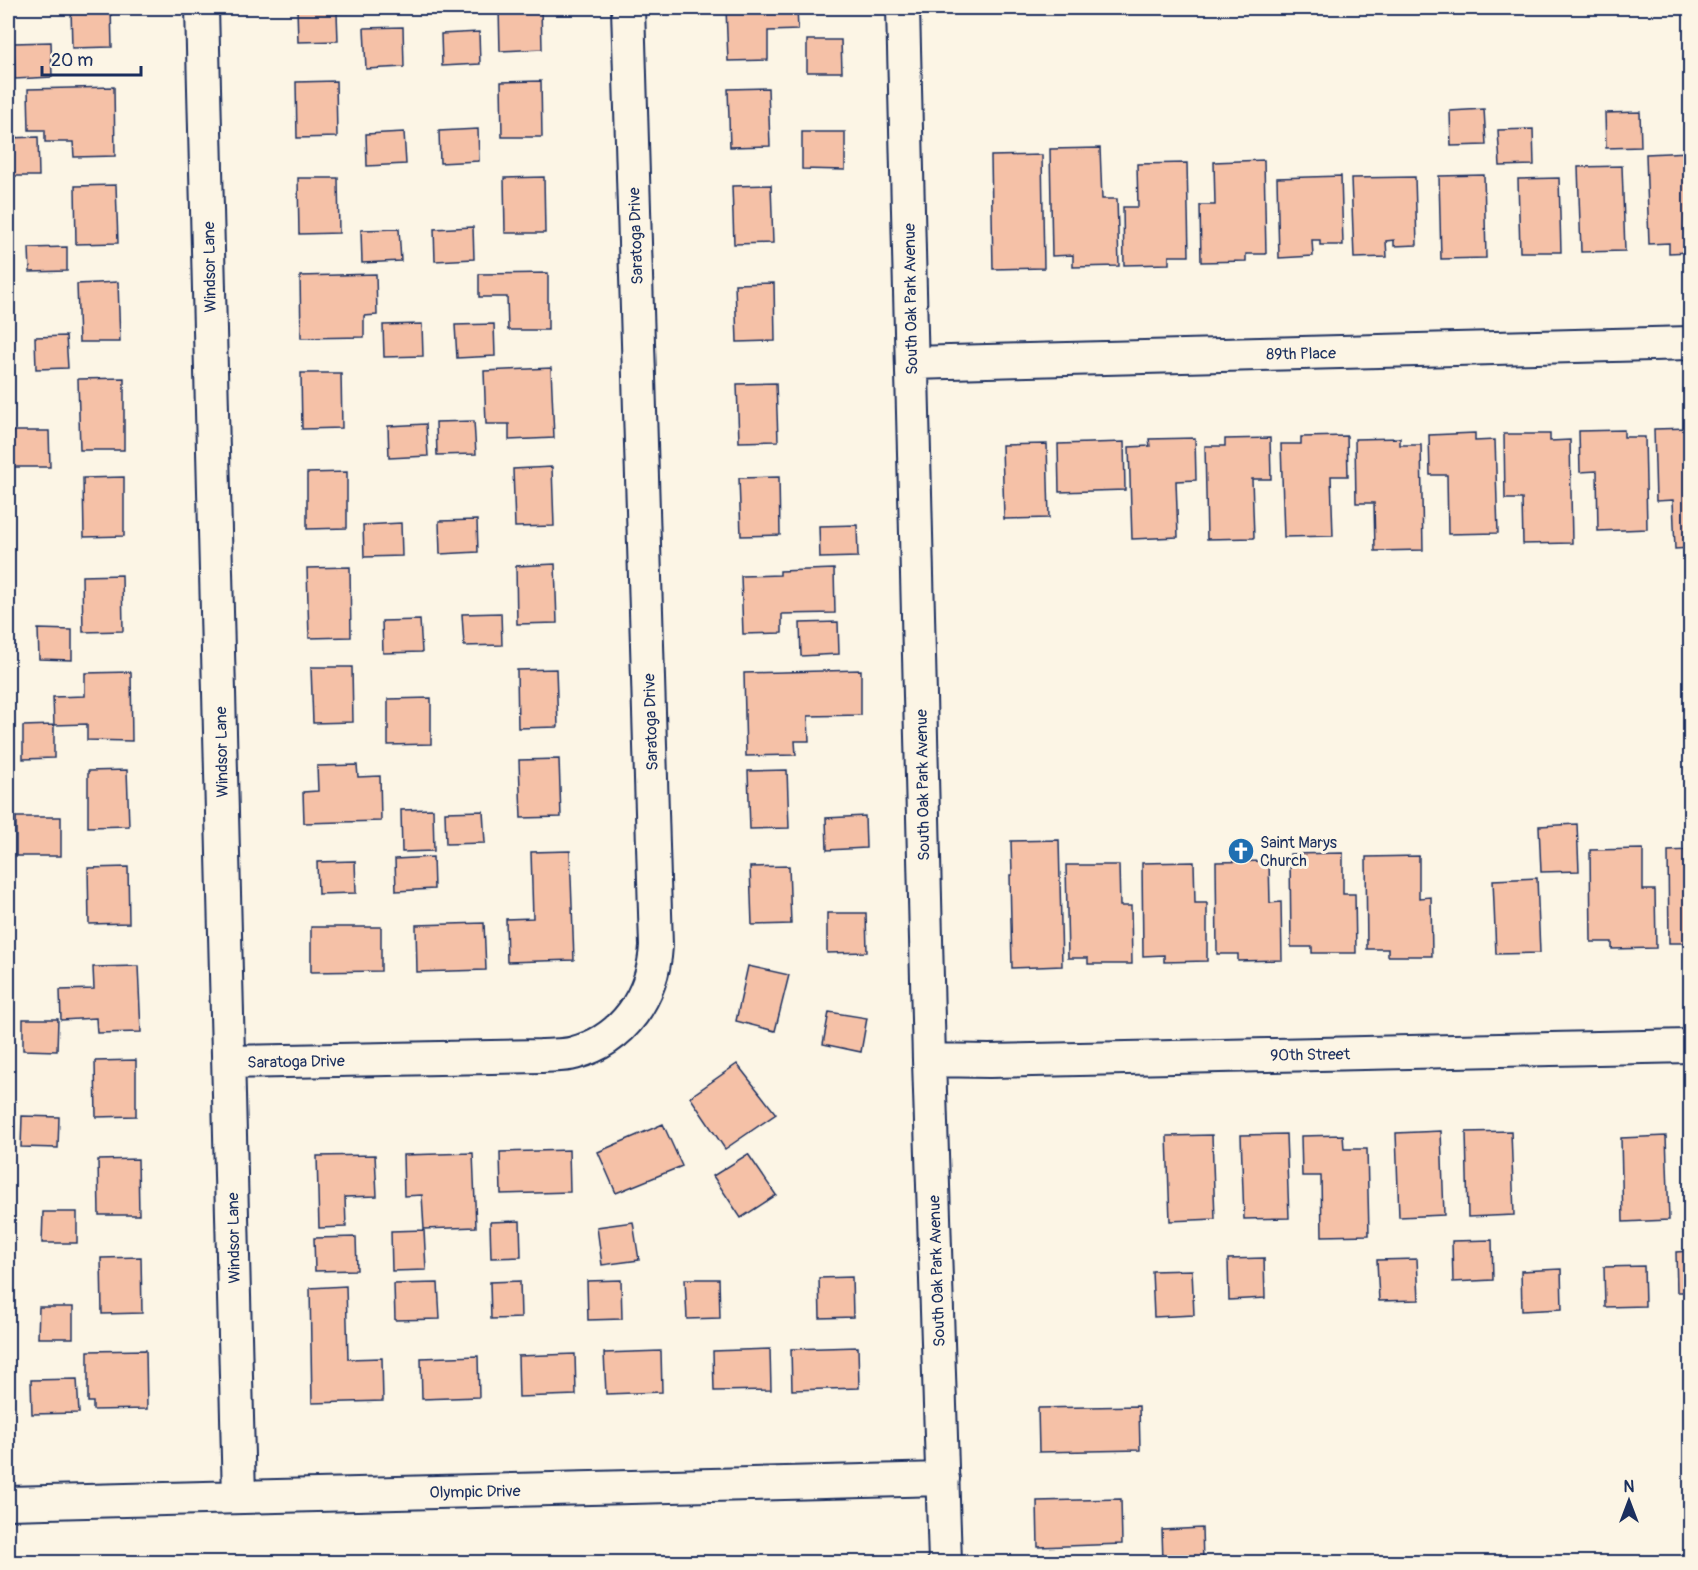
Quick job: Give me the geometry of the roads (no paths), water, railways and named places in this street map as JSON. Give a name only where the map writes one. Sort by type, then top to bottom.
[{"type":"street","name":"Windsor Lane","points":[[202,8],[239,1497]]},
{"type":"street","name":"Saratoga Drive","points":[[229,1062],[541,1056],[573,1053],[604,1041],[621,1029],[634,1013],[655,968],[628,8]]},
{"type":"street","name":"South Oak Park Avenue","points":[[903,8],[929,1060],[945,1563]]},
{"type":"street","name":"89th Place","points":[[912,363],[1690,343]]},
{"type":"street","name":"90th Street","points":[[929,1060],[989,1061],[1690,1046]]},
{"type":"street","name":"Olympic Drive","points":[[8,1503],[943,1479]]},
{"type":"place","name":"Saint Marys Church","points":[[1241,851]]}]
